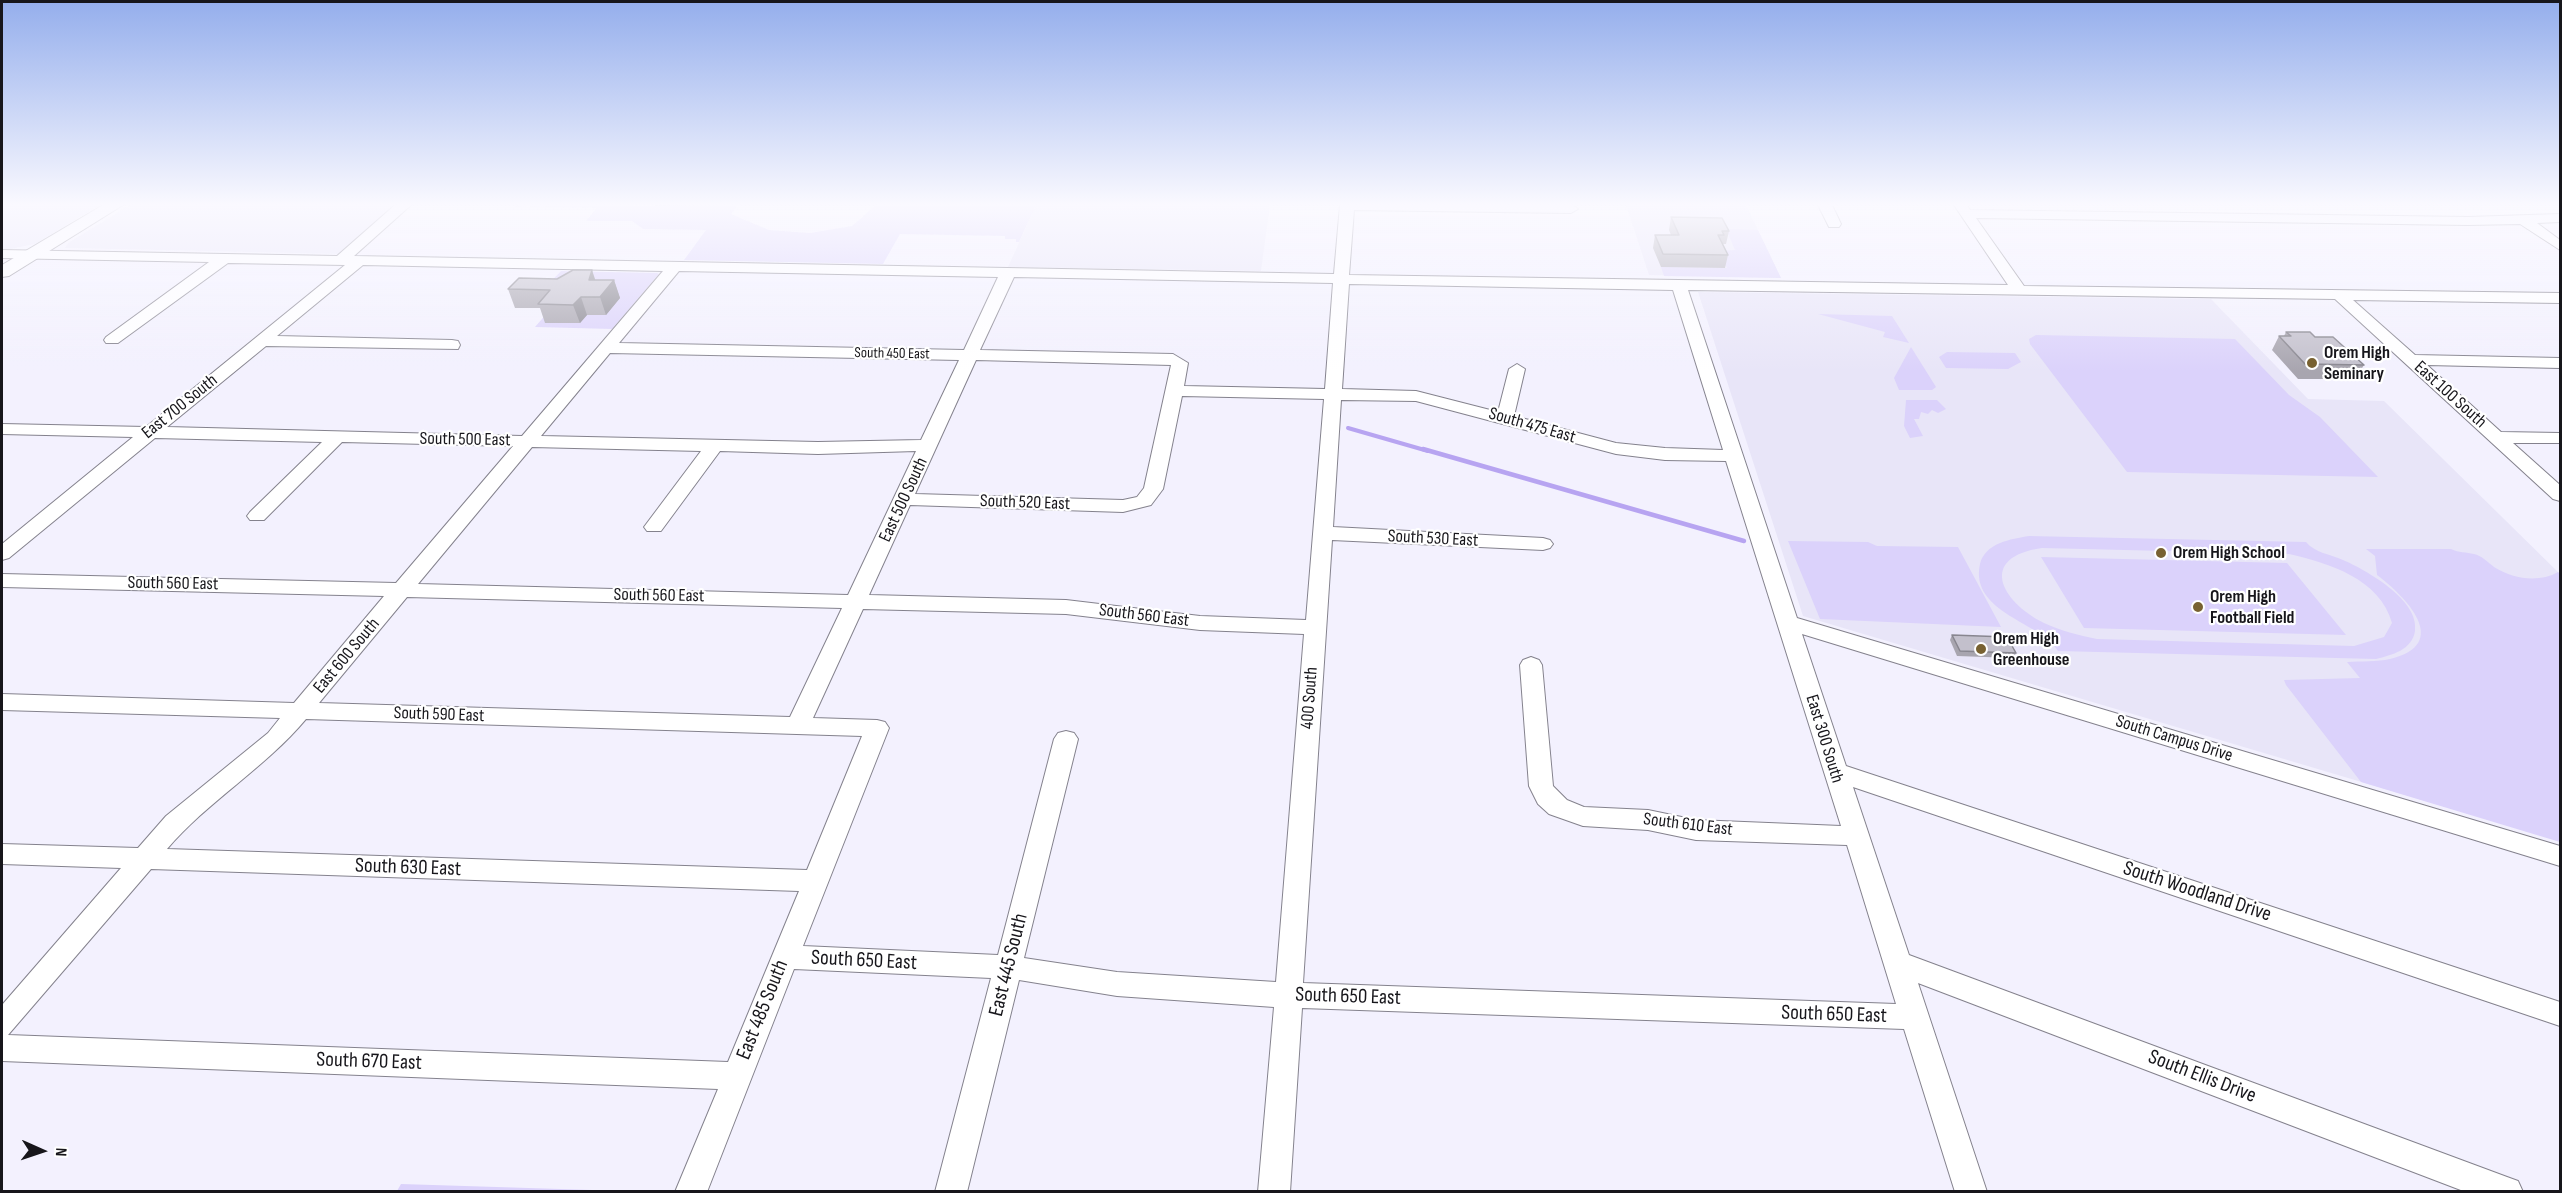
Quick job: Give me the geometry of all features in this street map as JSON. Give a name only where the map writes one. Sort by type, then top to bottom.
[{"type":"main road","points":[[2,272],[21,261]]},
{"type":"street","points":[[112,340],[221,261]]},
{"type":"street","points":[[327,261],[2560,298]]},
{"type":"street","name":"East 700 South","points":[[2,554],[359,261]]},
{"type":"street","name":"400 South","points":[[1274,1191],[1343,261]]},
{"type":"street","points":[[1998,261],[2019,290]]},
{"type":"street","name":"East 600 South","points":[[2,1026],[175,823],[276,739],[300,712],[674,267]]},
{"type":"street","name":"East 500 South","points":[[798,725],[1008,273]]},
{"type":"street","name":"East 300 South","points":[[1679,285],[1971,1191]]},
{"type":"street","name":"East 100 South","points":[[2339,294],[2560,495]]},
{"type":"street","points":[[260,341],[452,345]]},
{"type":"street","name":"South 450 East","points":[[607,348],[1177,360],[1180,365],[1174,391]]},
{"type":"street","points":[[2411,360],[2560,363]]},
{"type":"street","points":[[1505,418],[1517,369]]},
{"type":"street","name":"South 475 East","points":[[1174,391],[1416,396],[1616,448],[1665,454],[1733,456]]},
{"type":"street","name":"South 520 East","points":[[904,499],[1123,506],[1144,501],[1153,489],[1174,391]]},
{"type":"street","name":"South 500 East","points":[[2,429],[818,448],[872,445],[929,446]]},
{"type":"street","points":[[257,516],[337,437]]},
{"type":"street","points":[[2497,437],[2560,438]]},
{"type":"street","points":[[654,527],[684,490],[714,446]]},
{"type":"street","name":"South 530 East","points":[[1323,533],[1543,544]]},
{"type":"street","name":"South 560 East","points":[[2,580],[1066,607],[1200,623],[1315,627]]},
{"type":"street","name":"South Campus Drive","points":[[1787,622],[2560,856]]},
{"type":"street","name":"South 610 East","points":[[1531,665],[1541,786],[1547,797],[1558,807],[1575,815],[1648,820],[1696,830],[1855,836]]},
{"type":"street","name":"South 590 East","points":[[2,702],[877,728]]},
{"type":"street","name":"East 485 South","points":[[691,1191],[877,728]]},
{"type":"street","name":"East 445 South","points":[[951,1191],[1066,739]]},
{"type":"street","name":"South Woodland Drive","points":[[1834,771],[2560,1014]]},
{"type":"street","name":"South 630 East","points":[[2,854],[814,881]]},
{"type":"street","name":"South 650 East","points":[[784,957],[1009,967],[1117,984],[1288,995],[1914,1017]]},
{"type":"street","name":"South Ellis Drive","points":[[1897,963],[2507,1191]]},
{"type":"street","name":"South 670 East","points":[[2,1048],[736,1076]]},
{"type":"shaded area","points":[[717,261],[885,261],[883,264]]},
{"type":"shaded area","points":[[1011,261],[1262,261],[1261,271],[1008,267]]},
{"type":"shaded area","points":[[1644,261],[1773,261],[1781,278],[1649,275]]},
{"type":"shaded area","points":[[1724,261],[1773,261],[1781,278],[1664,276],[1661,267],[1727,268]]},
{"type":"shaded area","points":[[561,271],[659,274],[612,329],[535,327],[548,312],[536,297]]},
{"type":"shaded area","name":"Orem High School","points":[[1698,292],[2211,299],[2308,399],[2384,401],[2560,574],[2560,841],[1803,616]]},
{"type":"shaded area","points":[[1818,314],[1892,316],[1909,343],[1883,337],[1885,332]]},
{"type":"shaded area","points":[[2036,335],[2235,339],[2289,395],[2320,417],[2378,477],[2127,472],[2030,344],[2029,339]]},
{"type":"shaded area","points":[[1911,347],[1936,387],[1932,390],[1899,390],[1894,378]]},
{"type":"shaded area","points":[[1947,352],[2015,353],[2021,362],[2008,369],[1946,368],[1939,357]]},
{"type":"shaded area","points":[[1906,400],[1937,400],[1946,409],[1938,413],[1932,410],[1928,414],[1921,412],[1919,419],[1914,419],[1923,436],[1910,438],[1904,426]]},
{"type":"shaded area","points":[[2029,536],[2306,542],[2318,551],[2365,571],[2390,588],[2409,608],[2414,619],[2415,631],[2406,647],[2376,659],[2058,651],[2038,632],[1996,606],[1985,594],[1980,581],[1980,564],[1987,551],[2000,543]],"holes":[[[2042,548],[2289,554],[2336,568],[2365,584],[2386,608],[2392,623],[2384,637],[2354,646],[2097,639],[2057,628],[2029,614],[2007,592],[2003,581],[2003,570],[2009,560],[2022,553]]]},
{"type":"shaded area","points":[[1788,541],[1868,542],[1877,546],[1958,547],[2001,627],[1820,619]]},
{"type":"shaded area","points":[[2366,549],[2451,549],[2477,555],[2501,571],[2518,577],[2543,578],[2558,572],[2560,574],[2560,842],[2361,782],[2286,685],[2284,680],[2360,678],[2347,662],[2390,659],[2409,652],[2418,642],[2421,631],[2418,619],[2400,595],[2377,575],[2375,556]]},
{"type":"shaded area","name":"Orem High Football Field","points":[[2041,557],[2287,563],[2346,635],[2084,628]]},
{"type":"shaded area","points":[[401,1184],[624,1191],[397,1191]]},
{"type":"building","points":[[573,270],[592,270],[589,280],[614,280],[600,297],[581,297],[573,305],[538,304],[550,290],[508,289],[519,278],[557,279]]},
{"type":"building","points":[[2286,332],[2310,332],[2315,337],[2333,337],[2364,365],[2305,364],[2279,336],[2291,336]]},
{"type":"building","name":"Orem High Greenhouse","points":[[1952,635],[2007,637],[2016,653],[1960,651]]},
{"type":"waterway","points":[[1348,428],[1428,451]]},
{"type":"waterway","points":[[1423,449],[1744,541]]},
{"type":"place","name":"Orem High Seminary","points":[[2312,363]]},
{"type":"place","name":"Orem High School","points":[[2161,553]]},
{"type":"place","name":"Orem High Football Field","points":[[2198,607]]},
{"type":"place","name":"Orem High Greenhouse","points":[[1981,649]]}]
